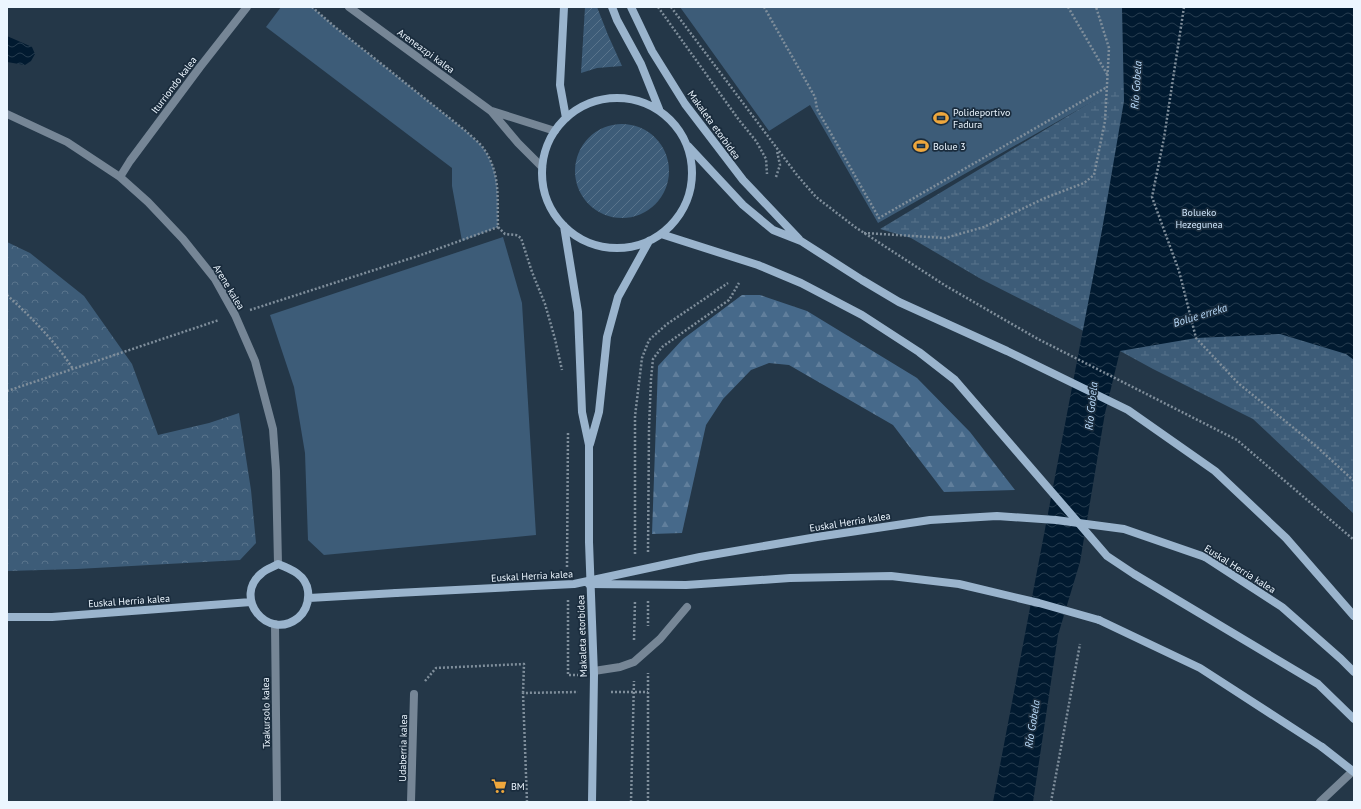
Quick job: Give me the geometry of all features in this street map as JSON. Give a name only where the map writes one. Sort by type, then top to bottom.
[{"type":"street","name":"Iturriondo kalea","points":[[120,177],[130,161],[200,67],[247,7]]},
{"type":"street","name":"Areneazpi kalea","points":[[349,7],[491,111],[518,143],[542,167]]},
{"type":"street","points":[[564,7],[560,85],[566,118]]},
{"type":"street","points":[[612,7],[617,20],[641,64],[659,109]]},
{"type":"street","name":"Makaleta etorbidea","points":[[631,7],[652,51],[685,104],[743,180],[801,241]]},
{"type":"street","points":[[688,146],[693,170],[690,195],[679,217],[661,234],[649,241],[632,247],[619,248],[595,245],[578,238],[564,226],[551,209],[544,189],[542,167],[547,146],[555,131],[566,118],[582,106],[601,99],[621,98],[641,101],[659,109],[676,125],[688,146],[743,206],[773,230],[801,241],[899,302],[1128,410],[1214,471],[1286,538],[1354,616]]},
{"type":"street","name":"Areneazpi kalea","points":[[491,111],[555,131]]},
{"type":"street","name":"Arene kalea","points":[[7,114],[67,142],[120,177],[148,202],[183,239],[215,279],[234,315],[255,361],[273,429],[276,471],[278,564]]},
{"type":"street","name":"Makaleta etorbidea","points":[[564,226],[578,312],[582,412],[589,445],[589,542],[594,671],[592,802]]},
{"type":"street","points":[[661,234],[758,265],[801,283],[862,315],[919,352],[955,380],[1107,556],[1134,574],[1318,684],[1353,718]]},
{"type":"street","name":"Makaleta etorbidea","points":[[589,445],[599,412],[607,337],[618,297],[649,241]]},
{"type":"street","name":"Euskal Herria kalea","points":[[309,598],[574,584],[700,557],[930,520],[997,516],[1056,520],[1124,529],[1204,557],[1282,607],[1341,658],[1354,672]]},
{"type":"street","points":[[278,564],[297,572],[304,579],[308,588],[309,598],[307,607],[294,621],[284,624],[275,624],[266,621],[258,615],[253,608],[250,598],[251,589],[255,580],[261,573],[278,564]]},
{"type":"street","points":[[574,584],[686,585],[790,578],[891,576],[959,584],[1039,603],[1099,620],[1200,668],[1322,747],[1354,771],[1320,802]]},
{"type":"street","name":"Euskal Herria kalea","points":[[7,617],[52,617],[251,602]]},
{"type":"street","points":[[594,671],[620,667],[634,662],[660,639],[688,607]]},
{"type":"street","name":"Txakursolo kalea","points":[[275,624],[277,802]]},
{"type":"street","name":"Udaberria kalea","points":[[412,802],[414,694]]},
{"type":"path","points":[[312,7],[334,27],[467,132],[484,148],[494,166],[498,186],[498,227],[504,234],[516,235],[521,238],[556,339],[563,375]]},
{"type":"path","points":[[658,7],[739,120],[756,141],[766,159],[767,174]]},
{"type":"path","points":[[671,7],[777,150],[816,197],[863,233],[946,286],[1038,339],[1238,440],[1354,540]]},
{"type":"path","points":[[764,7],[815,97],[817,109],[879,218],[1107,87]]},
{"type":"path","points":[[1068,7],[1108,75]]},
{"type":"path","points":[[863,233],[945,238],[984,228],[1045,198],[1084,183],[1094,175],[1105,121],[1109,48],[1096,7]]},
{"type":"path","points":[[1184,7],[1164,138],[1152,197],[1179,271],[1196,338],[1238,383],[1316,446],[1354,481]]},
{"type":"path","points":[[776,177],[780,165],[777,150]]},
{"type":"path","points":[[7,391],[234,315],[414,258],[498,227]]},
{"type":"path","points":[[635,558],[635,416],[642,358],[649,340],[667,324],[728,283]]},
{"type":"path","points":[[648,556],[650,379],[653,359],[662,347],[729,300],[739,283]]},
{"type":"path","points":[[7,295],[62,352],[73,369]]},
{"type":"path","points":[[567,571],[568,425]]},
{"type":"path","points":[[568,595],[568,667]]},
{"type":"path","points":[[648,595],[648,802]]},
{"type":"path","points":[[631,802],[635,598]]},
{"type":"path","points":[[1051,802],[1080,644]]},
{"type":"path","points":[[414,694],[436,668],[524,664],[523,693],[527,802]]},
{"type":"path","points":[[523,693],[648,692]]},
{"type":"green space","points":[[281,7],[312,7],[478,142],[489,158],[496,177],[498,196],[498,227],[462,241],[452,186],[452,168],[266,27]]},
{"type":"green space","points":[[585,7],[597,7],[622,66],[597,68],[581,73]]},
{"type":"green space","name":"Polideportivo Fadura","points":[[680,7],[1178,7],[1122,85],[878,223],[810,105],[769,131]]},
{"type":"green space","name":"Bolueko Hezegunea","points":[[1249,7],[1354,7],[1354,514],[1253,419],[1153,369],[1078,328],[981,279],[911,238],[880,229]]},
{"type":"green space","points":[[622,124],[640,127],[656,137],[666,153],[669,171],[666,189],[656,205],[640,215],[622,218],[604,215],[588,205],[578,189],[575,171],[578,153],[588,137],[604,127]]},
{"type":"green space","points":[[503,237],[522,303],[536,535],[324,555],[308,540],[305,453],[294,387],[270,315]]},
{"type":"green space","points":[[7,242],[30,253],[84,296],[132,364],[158,435],[209,423],[239,413],[251,490],[256,543],[240,560],[77,569],[7,571]]},
{"type":"green space","points":[[742,295],[760,295],[807,311],[917,378],[970,432],[1015,490],[944,492],[893,425],[789,365],[769,363],[751,370],[723,399],[706,425],[682,533],[652,534],[658,366],[683,339]]},
{"type":"water","name":"Bolueko Hezegunea","points":[[1122,7],[1354,7],[1354,360],[1346,354],[1280,334],[1196,338],[1120,351],[1105,413],[1080,562],[1058,635],[1033,802],[993,802],[1102,230],[1124,101]]},
{"type":"water","points":[[7,36],[32,47],[35,54],[31,61],[25,65],[7,62]]},
{"type":"place","name":"Polideportivo Fadura","points":[[941,118]]},
{"type":"place","name":"Bolue 3","points":[[921,146]]},
{"type":"place","name":"BM","points":[[499,786]]},
{"type":"water label","name":"Río Gobela","points":[[1136,85]]},
{"type":"water label","name":"Bolue erreka","points":[[1200,315]]},
{"type":"water label","name":"Río Gobela","points":[[1091,406]]},
{"type":"water label","name":"Río Gobela","points":[[1032,724]]}]
